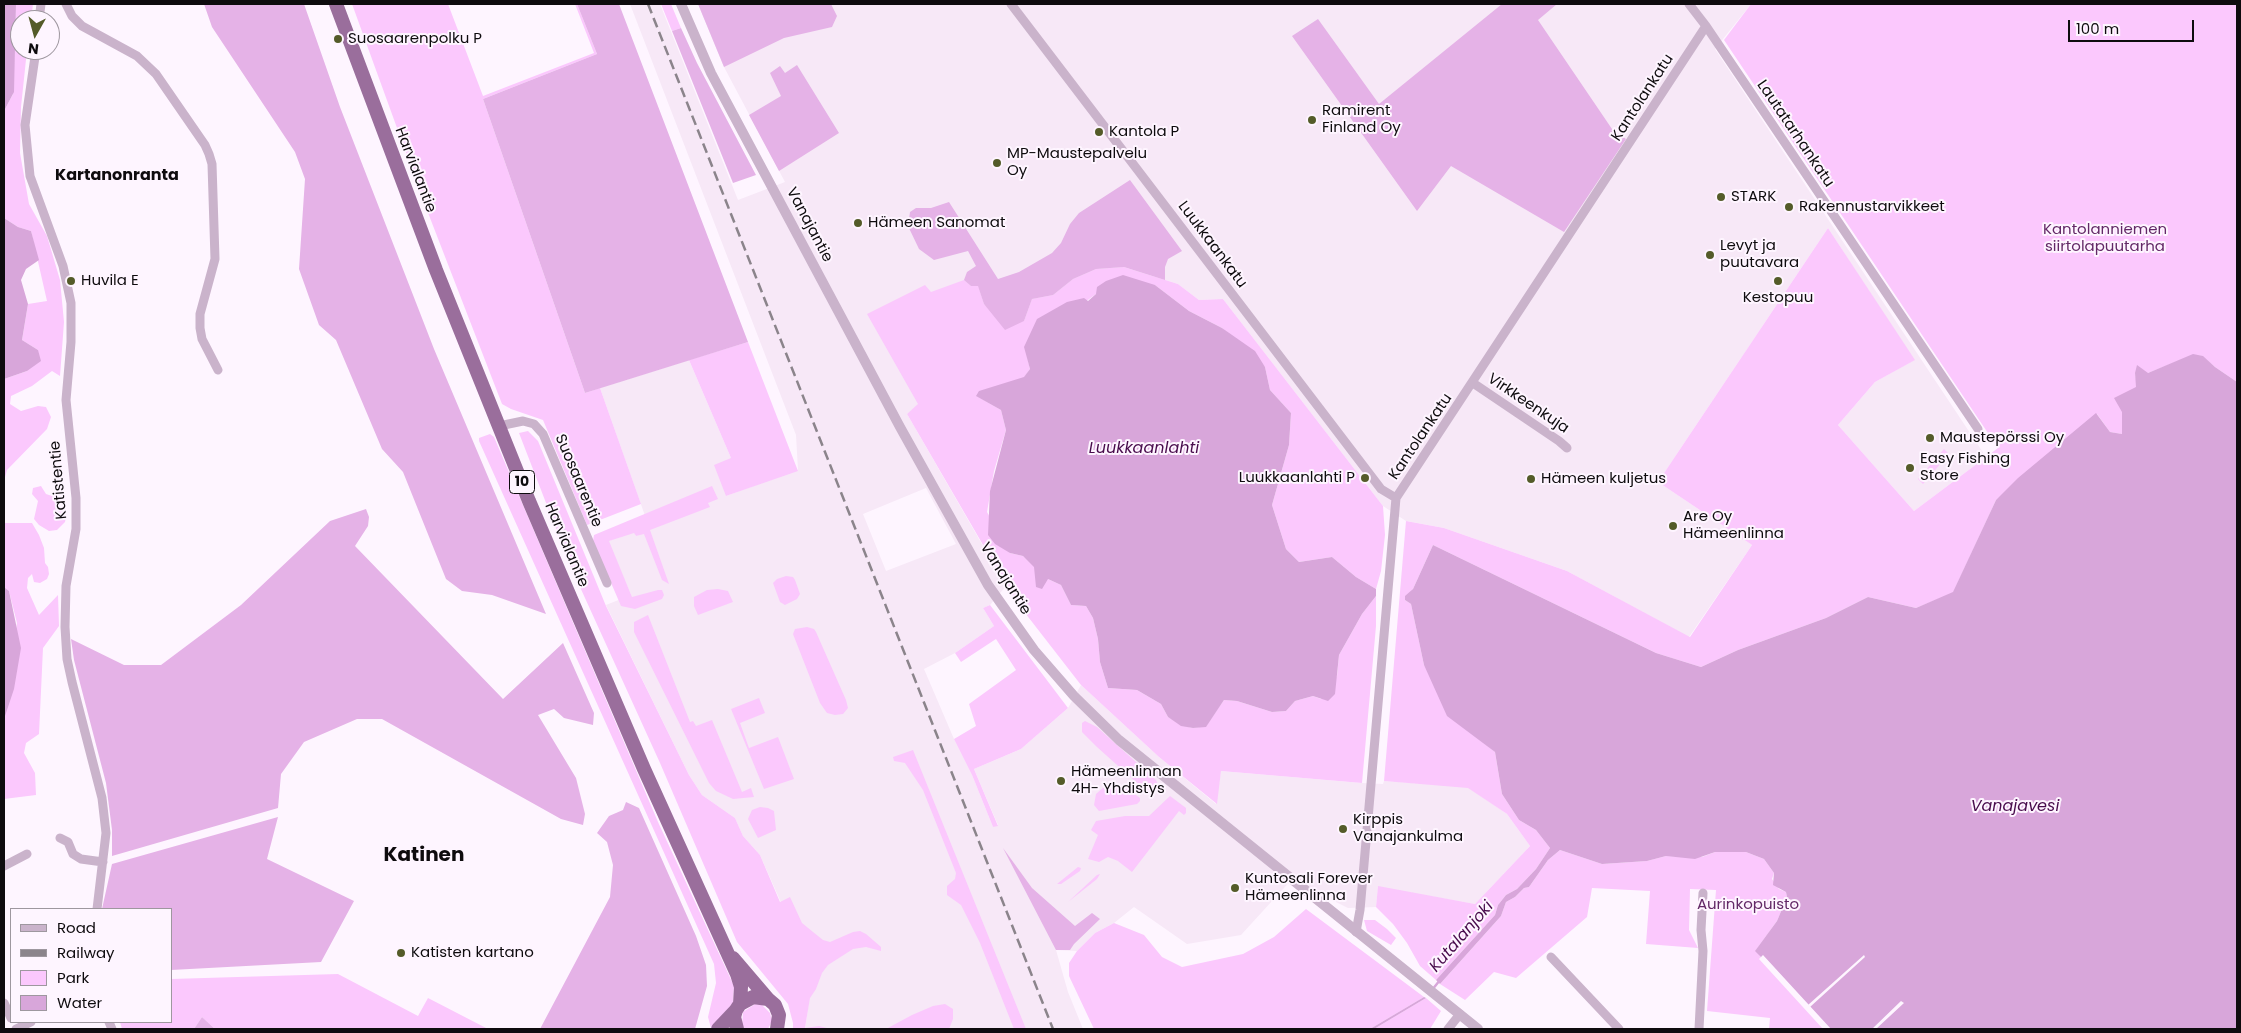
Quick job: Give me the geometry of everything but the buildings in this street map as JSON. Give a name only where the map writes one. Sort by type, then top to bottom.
[{"type":"highway","name":"Harvialantie","points":[[336,4],[436,270],[499,426],[640,760],[728,952],[741,987],[738,1007]]},
{"type":"highway","name":"Harvialantie","points":[[728,952],[768,999]]},
{"type":"highway","points":[[718,1029],[738,1007],[753,996],[768,999]]},
{"type":"highway","name":"10","points":[[768,999],[777,1010],[777,1029]]},
{"type":"highway","name":"10","points":[[737,1029],[734,1017],[738,1007]]},
{"type":"street","points":[[66,4],[72,16],[82,26],[136,56],[152,70],[205,144],[212,164],[215,259],[200,314],[200,328],[202,339],[218,370]]},
{"type":"street","name":"Vanajantie","points":[[681,4],[711,73],[878,387],[988,585],[1020,630],[1068,690],[1119,740],[1478,1029]]},
{"type":"street","name":"Luukkaankatu","points":[[1011,4],[1381,489],[1396,498]]},
{"type":"street","name":"Lautatarhankatu","points":[[1689,4],[1706,26],[1978,429]]},
{"type":"street","name":"Kantolankatu","points":[[1356,932],[1360,910],[1396,498],[1706,26]]},
{"type":"street","name":"Katistentie","points":[[35,60],[25,125],[30,176],[63,266],[70,303],[71,342],[66,400],[76,498],[76,529],[66,586],[65,628],[67,659],[102,798],[106,832],[97,908]]},
{"type":"street","name":"Virkkeenkuja","points":[[1473,383],[1559,440],[1567,448]]},
{"type":"street","name":"Suosaarentie","points":[[499,426],[523,421],[534,424],[543,434],[607,583]]},
{"type":"street","points":[[60,838],[68,842],[74,854],[81,859],[103,862]]},
{"type":"street","points":[[4,866],[27,854]]},
{"type":"street","points":[[1699,1029],[1703,952],[1700,930],[1703,893]]},
{"type":"street","points":[[1551,957],[1619,1029]]},
{"type":"street","points":[[4,1003],[10,1016]]},
{"type":"street","points":[[1448,1029],[1460,1014]]},
{"type":"street","points":[[16,1029],[29,1023]]},
{"type":"shaded area","points":[[204,4],[304,4],[340,107],[434,349],[546,614],[492,595],[462,591],[446,579],[403,472],[382,449],[336,340],[319,325],[299,269],[305,179],[295,152],[212,27]]},
{"type":"shaded area","points":[[577,4],[619,4],[748,342],[585,393],[483,99],[597,54]]},
{"type":"shaded area","points":[[630,4],[660,4],[738,200],[785,182],[724,67],[698,4],[1751,4],[1715,49],[1986,457],[1914,511],[1838,425],[1875,382],[1914,360],[1828,228],[1658,482],[1752,545],[1689,637],[1567,571],[1444,528],[1406,521],[1383,506],[1223,299],[1199,300],[1178,284],[1124,267],[907,414],[1006,586],[990,605],[983,608],[994,626],[955,653],[924,669],[954,739],[972,775],[993,827],[998,825],[974,769],[1021,749],[1068,708],[1081,685],[1159,757],[1216,804],[1221,771],[1362,783],[1383,784],[1384,781],[1468,787],[1507,814],[1530,846],[1475,904],[1378,887],[1376,907],[1348,908],[1320,894],[1294,877],[1241,935],[1187,944],[1134,907],[1114,923],[1095,933],[1077,951],[1056,950],[1068,992],[1083,1029],[805,1029],[813,975],[760,855],[743,836],[735,818],[702,795],[689,775],[606,605],[631,595],[608,541],[634,532],[636,536],[650,530],[600,388],[689,360],[731,458],[726,496],[798,470],[796,435]],"holes":[[[926,488],[956,544],[886,571],[863,514]]]},
{"type":"shaded area","points":[[698,4],[831,4],[837,16],[832,27],[784,38],[724,67]]},
{"type":"shaded area","points":[[1502,4],[1557,4],[1538,20],[1612,129],[1626,139],[1564,232],[1451,166],[1417,211],[1292,36],[1318,19],[1379,104]]},
{"type":"shaded area","points":[[681,28],[697,63],[756,175],[733,183],[672,31]]},
{"type":"shaded area","points":[[797,65],[839,133],[779,171],[749,115],[781,96],[770,73],[780,66],[785,73]]},
{"type":"shaded area","points":[[1130,180],[1182,251],[1168,259],[1165,267],[1165,280],[1124,267],[1096,269],[1073,279],[1053,295],[1032,299],[1024,321],[1005,330],[984,304],[978,286],[971,286],[964,280],[967,272],[976,266],[968,251],[934,260],[919,249],[908,226],[910,212],[916,208],[931,208],[949,202],[998,279],[1019,272],[1052,253],[1061,243],[1070,224],[1079,213]]},
{"type":"shaded area","points":[[366,509],[369,517],[368,526],[355,546],[503,699],[563,643],[594,713],[593,725],[564,718],[554,709],[538,715],[576,778],[585,814],[583,825],[561,819],[382,719],[357,719],[304,742],[281,774],[278,808],[112,856],[112,830],[106,783],[74,660],[71,639],[124,665],[161,665],[241,605],[330,521]]},
{"type":"shaded area","points":[[626,802],[639,808],[696,936],[706,965],[707,986],[695,1029],[540,1029],[610,897],[613,865],[607,842],[597,833],[609,816],[623,810]]},
{"type":"shaded area","points":[[278,817],[267,859],[354,901],[321,962],[172,970],[172,908],[102,908],[112,864]]},
{"type":"shaded area","points":[[1003,848],[1032,888],[1075,926],[1092,913],[1100,919],[1070,950],[1056,950]]},
{"type":"shaded area","points":[[202,1017],[215,1029],[194,1029]]},
{"type":"green space","points":[[16,4],[33,4],[32,10],[16,10]]},
{"type":"green space","points":[[352,4],[448,4],[483,96],[594,53],[575,4],[577,4],[597,54],[483,99],[585,393],[600,388],[641,504],[587,525],[543,420],[502,404],[425,205]]},
{"type":"green space","points":[[661,4],[671,4],[681,28],[672,31]]},
{"type":"green space","name":"Kantolanniemen siirtolapuutarha","points":[[1751,4],[2237,4],[2237,382],[2202,356],[2193,355],[2148,373],[2135,373],[2137,387],[2122,412],[2122,434],[2110,432],[2097,414],[1996,500],[1953,593],[1916,608],[1868,597],[1826,618],[1738,650],[1701,667],[1656,653],[1433,545],[1413,589],[1405,600],[1411,604],[1424,665],[1476,736],[1495,752],[1502,794],[1519,820],[1536,830],[1550,848],[1536,869],[1517,889],[1506,895],[1498,905],[1495,915],[1436,980],[1420,966],[1407,943],[1393,924],[1376,907],[1378,886],[1475,904],[1530,846],[1507,814],[1468,788],[1384,781],[1406,521],[1444,528],[1567,571],[1690,637],[1752,545],[1658,482],[1828,228],[1915,360],[1875,382],[1838,425],[1914,511],[1998,448],[1724,40]]},
{"type":"green space","points":[[14,60],[26,60],[21,107],[20,153],[29,204],[47,236],[60,280],[64,322],[60,376],[52,371],[32,386],[11,396],[10,404],[21,411],[38,406],[46,407],[51,417],[47,429],[7,470],[4,481],[4,379],[27,371],[38,350],[22,340],[28,304],[47,301],[31,231],[18,227],[4,218],[4,111],[13,94]]},
{"type":"green space","points":[[1124,267],[1178,284],[1199,300],[1223,299],[1383,506],[1385,535],[1381,571],[1376,589],[1356,577],[1332,557],[1299,562],[1286,549],[1272,505],[1289,445],[1291,413],[1270,390],[1265,367],[1222,328],[1189,311],[1155,285],[1096,294],[1025,347],[1030,369],[1024,378],[977,396],[1001,410],[1006,430],[994,471],[987,512],[1010,553],[1023,556],[1048,579],[1061,585],[1071,605],[1086,606],[1093,618],[1098,639],[1100,662],[1108,688],[1137,690],[1161,704],[1168,717],[1181,725],[1193,728],[1206,726],[1224,700],[1237,701],[1272,712],[1286,711],[1295,701],[1313,696],[1321,699],[1337,676],[1339,655],[1362,614],[1376,596],[1376,626],[1362,783],[1221,771],[1217,804],[1159,757],[1081,685],[1015,600],[907,414],[918,404],[867,314],[925,285],[931,292],[964,280],[971,286],[978,285],[984,304],[997,318],[1024,321],[1032,299],[1053,295],[1073,279],[1096,269]]},
{"type":"green space","points":[[748,342],[798,471],[726,496],[714,465],[731,458],[689,360]]},
{"type":"green space","points":[[528,431],[538,441],[606,606],[689,775],[702,795],[735,818],[743,836],[760,855],[780,902],[790,897],[802,923],[823,940],[830,942],[860,931],[881,947],[881,951],[866,947],[853,949],[828,965],[822,973],[816,989],[810,998],[805,1028],[819,1026],[831,1029],[793,1029],[788,1004],[737,942],[660,763],[570,565],[519,433]]},
{"type":"green space","points":[[490,434],[494,437],[658,822],[734,986],[733,1003],[711,1028],[708,1017],[716,983],[714,964],[479,441],[479,438]]},
{"type":"green space","points":[[1944,449],[1949,454],[1923,484],[1918,479]]},
{"type":"green space","points":[[41,486],[46,494],[55,497],[66,517],[65,522],[57,530],[49,531],[39,525],[34,519],[38,501],[32,494],[33,488]]},
{"type":"green space","points":[[712,486],[718,499],[708,503],[710,507],[650,530],[669,584],[662,580],[644,534],[636,536],[634,533],[609,541],[632,597],[658,590],[662,590],[664,595],[662,599],[635,609],[621,606],[593,541],[594,535]]},
{"type":"green space","points":[[4,516],[5,523],[32,523],[39,535],[44,548],[45,563],[49,574],[47,579],[40,583],[34,582],[32,574],[28,578],[27,588],[39,615],[58,595],[59,626],[43,648],[39,734],[26,743],[24,753],[35,773],[36,795],[4,799],[4,719],[17,623],[9,591],[4,587]]},
{"type":"green space","points":[[786,576],[793,577],[800,594],[797,599],[785,605],[780,602],[773,583],[777,579]]},
{"type":"green space","points":[[718,589],[728,591],[733,602],[698,615],[694,606],[694,597],[707,590]]},
{"type":"green space","points":[[990,605],[1068,708],[1021,749],[974,769],[998,826],[993,827],[972,775],[954,739],[976,726],[969,704],[1016,670],[996,639],[961,662],[955,653],[994,626],[983,608]]},
{"type":"green space","points":[[648,615],[690,722],[693,721],[696,726],[712,720],[742,792],[751,788],[754,797],[733,799],[716,791],[709,783],[634,632],[634,622]]},
{"type":"green space","points":[[807,627],[814,629],[816,632],[846,700],[848,708],[843,714],[827,713],[820,703],[793,634],[795,629]]},
{"type":"green space","points":[[759,698],[765,713],[740,723],[749,748],[778,737],[794,779],[764,789],[731,709]]},
{"type":"green space","points":[[1085,721],[1097,727],[1156,780],[1157,789],[1147,790],[1097,747],[1082,732],[1082,723]]},
{"type":"green space","points":[[913,750],[1026,1029],[1014,1029],[980,943],[961,905],[947,895],[947,886],[955,879],[956,873],[923,790],[905,763],[894,761],[893,757]]},
{"type":"green space","points":[[1112,785],[1129,790],[1140,798],[1140,801],[1137,804],[1099,811],[1094,805],[1096,794],[1104,787]]},
{"type":"green space","points":[[1170,796],[1186,808],[1186,813],[1184,815],[1179,811],[1132,872],[1118,861],[1108,857],[1099,862],[1088,859],[1098,835],[1091,830],[1096,821],[1125,816],[1149,816]]},
{"type":"green space","points":[[760,807],[774,811],[776,830],[758,838],[748,819],[752,810]]},
{"type":"green space","name":"Aurinkopuisto","points":[[1560,850],[1602,864],[1647,861],[1666,856],[1702,857],[1715,852],[1746,852],[1764,859],[1774,873],[1772,879],[1779,889],[1786,892],[1787,897],[1777,921],[1756,950],[1761,957],[1759,959],[1823,1029],[1769,1029],[1770,1018],[1707,1011],[1716,890],[1690,889],[1689,930],[1698,948],[1646,944],[1650,891],[1592,888],[1587,917],[1516,978],[1494,972],[1465,1000],[1440,984],[1501,916],[1506,902],[1515,897],[1524,888],[1529,887],[1548,860]]},
{"type":"green space","points":[[1078,867],[1081,868],[1080,871],[1061,884],[1057,884]]},
{"type":"green space","points":[[1100,874],[1097,879],[1068,902],[1097,875]]},
{"type":"green space","points":[[1306,909],[1424,997],[1370,1029],[1094,1029],[1069,976],[1069,963],[1077,951],[1095,933],[1114,923],[1144,935],[1162,957],[1182,967],[1243,954],[1274,937]]},
{"type":"green space","points":[[1364,920],[1375,920],[1387,929],[1396,938],[1391,945],[1367,931]]},
{"type":"green space","points":[[338,974],[418,1016],[428,998],[488,1029],[215,1029],[202,1017],[194,1029],[122,1029],[120,1023],[172,1023],[172,979]]},
{"type":"green space","points":[[1426,998],[1441,1011],[1430,1029],[1374,1029]]},
{"type":"green space","points":[[755,1004],[762,1005],[770,1013],[772,1021],[768,1029],[745,1029],[742,1025],[743,1012]]},
{"type":"green space","points":[[945,1004],[953,1009],[953,1019],[949,1029],[886,1029],[933,1006]]},
{"type":"water","points":[[4,4],[16,4],[16,10],[10,10],[10,60],[15,60],[14,92],[4,111]]},
{"type":"water","points":[[4,218],[18,227],[31,231],[39,260],[26,269],[21,280],[28,304],[22,340],[38,350],[41,361],[27,371],[4,379]]},
{"type":"water","name":"Luukkaanlahti","points":[[1123,275],[1155,285],[1189,311],[1222,328],[1255,351],[1265,367],[1270,390],[1291,413],[1289,445],[1272,505],[1286,549],[1299,562],[1332,557],[1356,577],[1376,589],[1376,596],[1362,614],[1339,655],[1335,694],[1328,701],[1313,696],[1295,701],[1286,711],[1272,712],[1237,701],[1224,700],[1206,727],[1193,728],[1181,726],[1168,717],[1161,704],[1137,690],[1108,688],[1100,662],[1098,639],[1093,618],[1086,606],[1071,605],[1061,585],[1048,579],[1042,589],[1036,587],[1034,567],[1023,556],[1010,553],[995,544],[988,535],[990,491],[1006,430],[1001,410],[976,396],[979,391],[1024,377],[1030,369],[1024,347],[1037,319],[1067,302],[1084,298],[1088,301],[1096,294],[1097,287],[1106,281]]},
{"type":"water","name":"Vanajavesi","points":[[2193,354],[2203,356],[2237,382],[2237,1029],[1831,1029],[1763,955],[1761,957],[1755,951],[1777,921],[1787,897],[1786,892],[1773,885],[1774,873],[1764,859],[1746,852],[1715,852],[1695,859],[1666,856],[1647,861],[1602,864],[1560,850],[1548,860],[1529,887],[1524,888],[1515,897],[1506,902],[1501,916],[1440,984],[1436,980],[1495,915],[1498,905],[1506,895],[1517,889],[1536,869],[1550,848],[1536,830],[1519,820],[1502,794],[1495,752],[1447,716],[1424,665],[1411,604],[1405,600],[1405,596],[1413,589],[1433,545],[1656,653],[1701,667],[1738,650],[1826,618],[1868,597],[1916,608],[1953,592],[1996,500],[2018,478],[2096,413],[2110,432],[2122,434],[2122,412],[2114,398],[2136,387],[2135,373],[2137,365],[2148,373]]},
{"type":"water","points":[[4,587],[9,591],[21,648],[14,689],[4,719]]},
{"type":"water","points":[[1424,997],[1426,998],[1374,1029],[1370,1029]]},
{"type":"pier","points":[[1864,955],[1865,957],[1810,1007],[1808,1005]]},
{"type":"pier","points":[[1901,1001],[1904,1003],[1876,1029],[1872,1029]]},
{"type":"waterway","name":"Kutalanjoki","points":[[1432,990],[1440,980]]},
{"type":"railway","points":[[648,4],[1053,1029]]},
{"type":"place","name":"Suosaarenpolku P","points":[[338,39]]},
{"type":"place","name":"Ramirent Finland Oy","points":[[1312,120]]},
{"type":"place","name":"Kantola P","points":[[1099,132]]},
{"type":"place","name":"MP-Maustepalvelu Oy","points":[[997,163]]},
{"type":"place","name":"STARK","points":[[1721,197]]},
{"type":"place","name":"Rakennustarvikkeet","points":[[1789,207]]},
{"type":"place","name":"Hämeen Sanomat","points":[[858,223]]},
{"type":"place","name":"Levyt ja puutavara","points":[[1710,255]]},
{"type":"place","name":"Huvila E","points":[[71,281]]},
{"type":"place","name":"Kestopuu","points":[[1778,281]]},
{"type":"place","name":"Maustepörssi Oy","points":[[1930,438]]},
{"type":"place","name":"Easy Fishing Store","points":[[1910,468]]},
{"type":"place","name":"Luukkaanlahti P","points":[[1365,478]]},
{"type":"place","name":"Hämeen kuljetus","points":[[1531,479]]},
{"type":"place","name":"Are Oy Hämeenlinna","points":[[1673,526]]},
{"type":"place","name":"Hämeenlinnan 4H- Yhdistys","points":[[1061,781]]},
{"type":"place","name":"Kirppis Vanajankulma","points":[[1343,829]]},
{"type":"place","name":"Kuntosali Forever Hämeenlinna","points":[[1235,888]]},
{"type":"place","name":"Katisten kartano","points":[[401,953]]},
{"type":"district","name":"Kartanonranta","points":[[117,176]]},
{"type":"district","name":"Katinen","points":[[424,856]]}]
